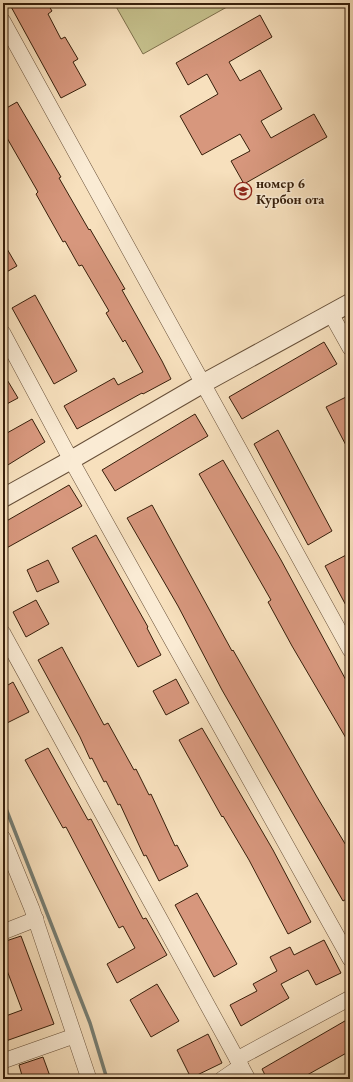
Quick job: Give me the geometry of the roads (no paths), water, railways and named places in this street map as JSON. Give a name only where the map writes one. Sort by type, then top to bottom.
[{"type":"street","points":[[3,21],[350,650]]},
{"type":"street","points":[[3,498],[72,460],[202,384],[350,303]]},
{"type":"street","points":[[331,314],[350,348]]},
{"type":"street","points":[[3,333],[72,460],[350,959]]},
{"type":"street","points":[[3,633],[242,1068]]},
{"type":"street","points":[[3,838],[36,919],[89,1079]]},
{"type":"street","points":[[3,932],[36,919]]},
{"type":"street","points":[[222,1079],[242,1068],[350,998]]},
{"type":"street","points":[[3,1061],[74,1036]]},
{"type":"waterway","points":[[3,801],[90,1023],[107,1079]]},
{"type":"place","name":"номер 6 Курбон ота","points":[[243,191]]}]
